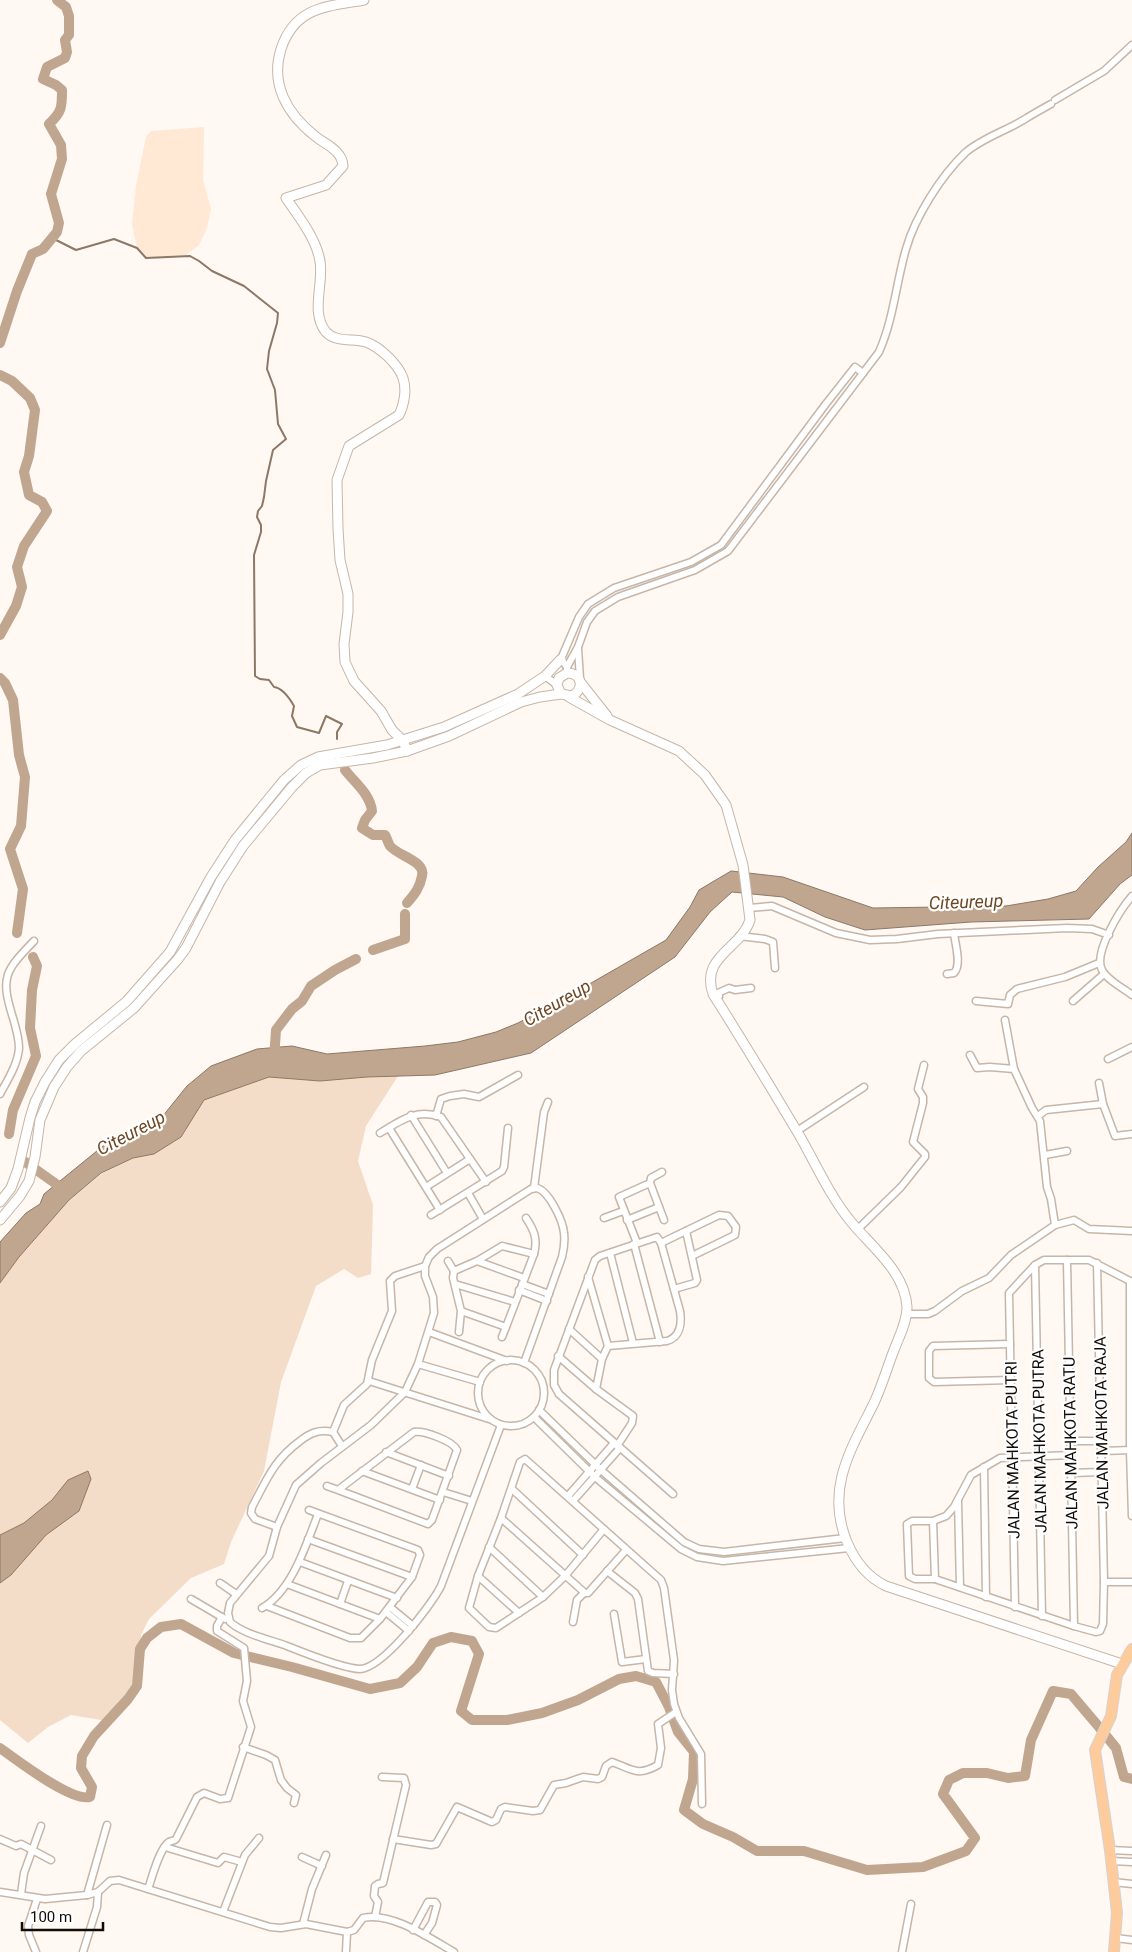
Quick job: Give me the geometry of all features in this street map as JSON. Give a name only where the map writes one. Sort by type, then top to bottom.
[{"type":"main road","points":[[1114,1952],[1117,1913],[1114,1882],[1094,1756],[1097,1741],[1108,1725],[1111,1716],[1117,1675],[1132,1649]]},
{"type":"street","points":[[364,0],[322,8],[299,18],[284,38],[276,73],[280,92],[292,112],[314,136],[337,152],[343,161],[343,166],[326,185],[286,198],[304,224],[317,251],[321,277],[318,306],[320,319],[325,331],[333,337],[358,340],[374,346],[390,360],[403,378],[403,407],[399,415],[349,446],[338,480],[338,509],[339,550],[349,601],[344,644],[345,662],[354,681],[375,704],[392,730],[403,741],[407,751]]},
{"type":"street","points":[[562,692],[559,678],[567,670],[587,622],[595,611],[618,597],[695,570],[728,551],[879,352],[886,335],[906,250],[918,218],[954,165],[966,152],[983,141],[1104,71],[1132,45]]},
{"type":"street","points":[[0,1202],[11,1188],[18,1170],[35,1102],[59,1060],[75,1044],[127,1001],[170,952],[211,877],[235,840],[284,780],[301,765],[318,757],[403,741],[444,727],[518,694],[545,676],[561,659],[579,617],[588,604],[614,588],[691,562],[721,544],[855,367],[863,373]]},
{"type":"street","points":[[850,374],[858,380]]},
{"type":"street","points":[[0,1220],[20,1196],[29,1181],[35,1157],[40,1120],[45,1106],[67,1067],[81,1051],[134,1008],[178,959],[186,948],[220,882],[243,846],[292,786],[306,773],[320,765],[373,758],[407,751],[449,736],[521,702],[562,692],[578,693],[580,681],[578,647]]},
{"type":"street","points":[[561,659],[567,670],[580,681],[610,720]]},
{"type":"street","points":[[545,676],[562,692],[610,720],[679,750],[697,766],[726,805],[742,864],[749,906],[748,924],[712,968],[710,982],[715,998],[797,1131],[841,1208],[883,1257],[896,1276],[904,1293],[907,1314],[874,1401],[851,1447],[840,1479],[838,1507],[849,1548],[864,1571],[886,1586],[1122,1664]]},
{"type":"street","points":[[1132,896],[1122,909],[1109,934],[1100,953],[1099,963],[1104,974],[1132,995]]},
{"type":"street","points":[[749,906],[772,906],[836,933],[859,939],[897,939],[954,933],[1067,928],[1092,929],[1109,934]]},
{"type":"street","points":[[947,974],[954,973],[957,969],[954,933]]},
{"type":"street","points":[[739,936],[774,942],[776,968]]},
{"type":"street","points":[[0,1094],[18,1053],[16,1029],[7,999],[6,984],[8,971],[34,941]]},
{"type":"street","points":[[976,1001],[1008,1004],[1010,995],[1016,989],[1064,977],[1099,963]]},
{"type":"street","points":[[1073,1000],[1104,974]]},
{"type":"street","points":[[715,998],[719,996],[718,993],[729,988],[735,990],[752,988]]},
{"type":"street","points":[[1005,1020],[1014,1068],[1041,1124],[1047,1187],[1055,1225]]},
{"type":"street","points":[[1108,1059],[1132,1047]]},
{"type":"street","points":[[970,1055],[977,1068],[990,1066],[1014,1068]]},
{"type":"street","points":[[858,1230],[901,1187],[925,1157],[925,1154],[913,1142],[923,1103],[918,1090],[924,1065]]},
{"type":"street","points":[[436,1116],[441,1099],[464,1094],[479,1097],[518,1075]]},
{"type":"street","points":[[1099,1083],[1103,1104],[1115,1136],[1132,1134]]},
{"type":"street","points":[[797,1131],[864,1087]]},
{"type":"street","points":[[534,1188],[544,1112],[548,1102]]},
{"type":"street","points":[[1038,1116],[1046,1110],[1103,1104]]},
{"type":"street","points":[[411,1115],[447,1174]]},
{"type":"street","points":[[380,1133],[411,1115],[436,1116],[444,1120],[486,1182]]},
{"type":"street","points":[[389,1128],[440,1210]]},
{"type":"street","points":[[431,1216],[499,1174],[504,1167],[508,1128]]},
{"type":"street","points":[[1045,1155],[1067,1151]]},
{"type":"street","points":[[426,1187],[470,1159]]},
{"type":"street","points":[[662,1172],[650,1178],[650,1183],[664,1220]]},
{"type":"street","points":[[650,1183],[619,1196],[635,1244],[660,1342]]},
{"type":"street","points":[[230,1622],[229,1608],[236,1594],[269,1556],[277,1527],[296,1485],[342,1446],[371,1425],[405,1392],[418,1364],[429,1332],[434,1308],[432,1292],[425,1276],[425,1266],[432,1253],[482,1219],[534,1188],[540,1188],[546,1192],[561,1221],[564,1235],[562,1257],[524,1363]]},
{"type":"street","points":[[468,1193],[482,1219]]},
{"type":"street","points":[[627,1220],[659,1207]]},
{"type":"street","points":[[604,1218],[623,1211]]},
{"type":"street","points":[[661,1244],[723,1214],[728,1216],[737,1232],[734,1236],[692,1256]]},
{"type":"street","points":[[502,1337],[534,1254],[536,1238],[526,1218]]},
{"type":"street","points":[[907,1314],[935,1312],[962,1291],[989,1278],[1010,1255],[1055,1225],[1074,1220],[1089,1229],[1132,1231]]},
{"type":"street","points":[[674,1289],[696,1282],[697,1278],[686,1232]]},
{"type":"street","points":[[608,1346],[660,1342],[673,1338],[681,1326],[680,1311],[674,1289],[661,1244],[656,1236],[598,1258],[588,1277],[558,1356],[553,1375],[556,1389],[617,1446],[673,1494]]},
{"type":"street","points":[[454,1271],[477,1261],[502,1246],[534,1254]]},
{"type":"street","points":[[610,1253],[633,1343]]},
{"type":"street","points":[[1035,1266],[1044,1260],[1083,1259],[1097,1263],[1131,1281],[1132,1516]]},
{"type":"street","name":"JALAN MAHKOTA RATU","points":[[1066,1260],[1074,1626]]},
{"type":"street","points":[[448,1261],[454,1271],[453,1278],[461,1311],[459,1332]]},
{"type":"street","points":[[477,1261],[548,1298]]},
{"type":"street","name":"JALAN MAHKOTA RAJA","points":[[1074,1626],[1096,1632],[1102,1628],[1104,1582],[1097,1263]]},
{"type":"street","points":[[333,1432],[344,1405],[366,1386],[368,1381],[372,1360],[392,1311],[390,1281],[395,1276],[425,1266]]},
{"type":"street","name":"JALAN MAHKOTA PUTRI","points":[[1015,1607],[1009,1293],[1035,1266]]},
{"type":"street","name":"JALAN MAHKOTA PUTRA","points":[[1035,1266],[1042,1616]]},
{"type":"street","points":[[588,1277],[608,1346],[602,1359],[596,1389]]},
{"type":"street","points":[[455,1284],[515,1302]]},
{"type":"street","points":[[461,1311],[506,1328]]},
{"type":"street","points":[[569,1329],[602,1359]]},
{"type":"street","points":[[368,1381],[490,1419],[501,1425],[513,1426],[524,1424],[534,1417],[542,1402],[542,1384],[532,1368],[524,1363],[507,1360],[429,1332]]},
{"type":"street","points":[[1010,1344],[933,1346],[928,1351],[929,1378],[934,1382],[1011,1380]]},
{"type":"street","points":[[558,1356],[596,1389],[634,1418],[617,1446],[571,1499]]},
{"type":"street","points":[[490,1419],[479,1401],[478,1390],[480,1382],[486,1372],[495,1364],[507,1360]]},
{"type":"street","points":[[418,1364],[480,1382]]},
{"type":"street","points":[[466,1412],[479,1401]]},
{"type":"street","points":[[539,1410],[598,1468],[684,1542],[699,1549],[724,1552],[845,1538]]},
{"type":"street","points":[[534,1417],[593,1474],[681,1550],[697,1557],[723,1561],[849,1548]]},
{"type":"street","points":[[191,1599],[240,1629],[303,1652],[361,1669],[377,1662],[411,1628],[429,1607],[437,1594],[501,1425]]},
{"type":"street","points":[[277,1527],[254,1519],[251,1513],[252,1507],[275,1463],[309,1434],[320,1431],[333,1432]]},
{"type":"street","points":[[327,1486],[428,1524],[432,1520],[457,1453],[455,1445],[421,1431],[410,1433],[338,1490]]},
{"type":"street","points":[[333,1432],[342,1446]]},
{"type":"street","points":[[1070,1441],[1101,1441]]},
{"type":"street","points":[[1102,1451],[1131,1450]]},
{"type":"street","points":[[386,1452],[449,1476]]},
{"type":"street","points":[[1070,1455],[1000,1458],[971,1475],[950,1512],[934,1521],[912,1521],[908,1524],[908,1573],[912,1578],[935,1579],[1074,1626]]},
{"type":"street","points":[[604,1529],[565,1576],[543,1597],[494,1629],[489,1628],[468,1606],[512,1489],[520,1462],[525,1459],[571,1499],[604,1529],[626,1550],[659,1577],[663,1584],[674,1660],[673,1697],[675,1713],[701,1754],[702,1804]]},
{"type":"street","points":[[412,1489],[421,1465]]},
{"type":"street","points":[[984,1467],[986,1597]]},
{"type":"street","points":[[362,1470],[440,1500]]},
{"type":"street","points":[[1071,1473],[1102,1472]]},
{"type":"street","points":[[512,1489],[583,1554]]},
{"type":"street","points":[[443,1492],[472,1501]]},
{"type":"street","points":[[958,1500],[960,1587]]},
{"type":"street","points":[[309,1510],[418,1550],[420,1555],[412,1577],[397,1598],[365,1635],[356,1639],[264,1607],[287,1584],[300,1562],[318,1514]]},
{"type":"street","points":[[501,1518],[584,1593]]},
{"type":"street","points":[[934,1521],[935,1579]]},
{"type":"street","points":[[308,1539],[412,1577]]},
{"type":"street","points":[[489,1547],[543,1597]]},
{"type":"street","points":[[573,1622],[577,1600],[584,1593],[588,1592],[626,1550]]},
{"type":"street","points":[[300,1562],[397,1598]]},
{"type":"street","points":[[607,1571],[637,1596],[647,1668],[650,1672],[674,1674]]},
{"type":"street","points":[[478,1576],[519,1613]]},
{"type":"street","points":[[340,1604],[348,1580]]},
{"type":"street","points":[[1104,1582],[1132,1582]]},
{"type":"street","points":[[220,1583],[236,1594]]},
{"type":"street","points":[[287,1584],[380,1619]]},
{"type":"street","points":[[388,1609],[411,1628]]},
{"type":"street","points":[[614,1614],[622,1662],[646,1659]]},
{"type":"street","points":[[148,1889],[154,1869],[165,1847],[176,1839],[192,1806],[201,1793],[223,1800],[228,1798],[251,1727],[242,1701],[247,1682],[244,1648],[217,1631],[217,1626],[222,1617]]},
{"type":"street","points":[[393,1839],[434,1845],[438,1843],[457,1807],[494,1822],[505,1807],[533,1811],[540,1810],[554,1785],[583,1777],[598,1779],[602,1776],[606,1766],[612,1762],[635,1772],[650,1769],[658,1765],[659,1761],[661,1748],[658,1726],[675,1713]]},
{"type":"street","points":[[243,1748],[266,1754],[275,1760],[281,1780],[296,1795],[294,1803]]},
{"type":"street","points":[[375,1917],[378,1902],[374,1896],[374,1890],[378,1884],[383,1883],[406,1782],[402,1778],[382,1777]]},
{"type":"street","points":[[87,1895],[107,1825]]},
{"type":"street","points":[[21,1894],[22,1880],[41,1826]]},
{"type":"street","points":[[0,1838],[16,1846],[20,1843],[51,1860]]},
{"type":"street","points":[[223,1912],[247,1850],[259,1838]]},
{"type":"street","points":[[165,1847],[218,1863],[224,1857],[242,1862]]},
{"type":"street","points":[[1111,1856],[1132,1850]]},
{"type":"street","points":[[303,1924],[312,1889],[326,1855]]},
{"type":"street","points":[[1111,1856],[1132,1862]]},
{"type":"street","points":[[302,1857],[322,1866]]},
{"type":"street","points":[[0,1892],[37,1898],[87,1895],[98,1892],[110,1881],[115,1880],[270,1927],[282,1928],[310,1924],[346,1932],[354,1930],[363,1918],[375,1917],[394,1921],[454,1952]]},
{"type":"street","points":[[1114,1882],[1132,1884]]},
{"type":"street","points":[[83,1952],[97,1907],[98,1892]]},
{"type":"street","points":[[36,1952],[29,1935],[28,1926],[37,1898]]},
{"type":"street","points":[[413,1930],[428,1902],[435,1902],[437,1905],[432,1923],[424,1935]]},
{"type":"street","points":[[902,1952],[911,1904]]},
{"type":"street","points":[[346,1932],[346,1952]]},
{"type":"street","points":[[1116,1938],[1132,1940]]},
{"type":"shaded area","points":[[204,127],[203,180],[211,209],[207,228],[199,245],[186,255],[146,258],[137,248],[132,224],[136,186],[146,137],[151,131]]},
{"type":"shaded area","points":[[398,1076],[366,1126],[358,1161],[373,1205],[371,1274],[358,1278],[344,1269],[316,1286],[281,1382],[264,1471],[231,1542],[224,1564],[191,1578],[149,1619],[141,1635],[137,1686],[128,1699],[107,1721],[71,1715],[48,1727],[28,1743],[0,1720],[0,1283],[19,1257],[69,1200],[101,1174],[133,1158],[154,1154],[181,1137],[204,1100],[269,1077],[320,1081]]},
{"type":"water","name":"Citeureup","points":[[1132,833],[1132,875],[1120,884],[1089,919],[971,922],[865,930],[825,917],[783,897],[732,892],[710,912],[675,957],[531,1053],[435,1075],[367,1077],[320,1081],[269,1077],[204,1100],[181,1137],[154,1154],[133,1158],[101,1173],[69,1200],[19,1257],[0,1283],[0,1242],[26,1213],[40,1204],[44,1194],[103,1146],[158,1122],[187,1086],[211,1066],[257,1049],[292,1046],[327,1054],[458,1042],[496,1032],[518,1023],[565,998],[666,940],[690,907],[699,890],[731,871],[783,877],[873,908],[1006,906],[1048,899],[1076,891],[1098,867],[1126,842]]},
{"type":"water","points":[[88,1471],[91,1479],[79,1511],[46,1535],[11,1575],[0,1583],[0,1535],[24,1523],[52,1500],[68,1480]]},
{"type":"waterway","points":[[0,343],[17,291],[32,254],[43,249],[57,232],[59,223],[51,194],[62,159],[61,145],[49,124],[57,116],[60,109],[62,90],[43,79],[47,67],[65,58],[67,52],[65,40],[69,35],[69,16],[66,7],[57,0]]},
{"type":"waterway","points":[[52,238],[76,250],[114,239],[137,248],[146,258],[190,256],[212,271],[244,286],[278,313],[269,351],[267,369],[275,390],[278,424],[286,439],[273,450],[262,506],[258,511],[257,517],[261,525],[261,532],[254,555],[255,676],[260,679],[269,680],[274,687],[280,689],[288,697],[294,706],[292,716],[297,727],[319,733],[326,716],[342,724],[337,732],[337,739]]},
{"type":"waterway","points":[[0,375],[12,381],[30,398],[35,410],[29,456],[24,472],[29,495],[42,502],[47,511],[24,546],[17,567],[22,587],[16,606],[0,635]]},
{"type":"waterway","points":[[0,678],[5,683],[13,700],[19,755],[25,777],[21,826],[10,849],[23,889],[17,933]]},
{"type":"waterway","points":[[345,770],[365,794],[371,805],[372,811],[362,828],[373,835],[385,835],[394,850],[420,866],[422,876],[415,893],[407,903]]},
{"type":"waterway","points":[[373,950],[405,939],[405,914]]},
{"type":"waterway","points":[[9,1134],[13,1110],[36,1056],[30,1028],[32,990],[37,966],[33,957]]},
{"type":"waterway","points":[[274,1059],[276,1030],[292,1009],[302,1001],[311,986],[356,959]]},
{"type":"waterway","points":[[21,1159],[66,1191]]},
{"type":"waterway","points":[[0,1748],[58,1787],[81,1797],[90,1797],[92,1787],[81,1768],[82,1756],[94,1736],[128,1699],[137,1686],[140,1649],[147,1638],[161,1627],[181,1624],[234,1653],[370,1689],[400,1683],[417,1667],[433,1643],[451,1637],[472,1641],[479,1654],[461,1711],[472,1720],[507,1720],[542,1713],[578,1700],[619,1679],[636,1676],[656,1682],[669,1707],[678,1732],[694,1752],[693,1779],[684,1810],[703,1824],[733,1837],[757,1851],[804,1851],[867,1870],[923,1867],[966,1851],[975,1838],[943,1794],[949,1780],[963,1773],[987,1773],[1008,1778],[1025,1776],[1031,1740],[1053,1691],[1071,1694],[1116,1748],[1124,1777],[1132,1779]]}]
